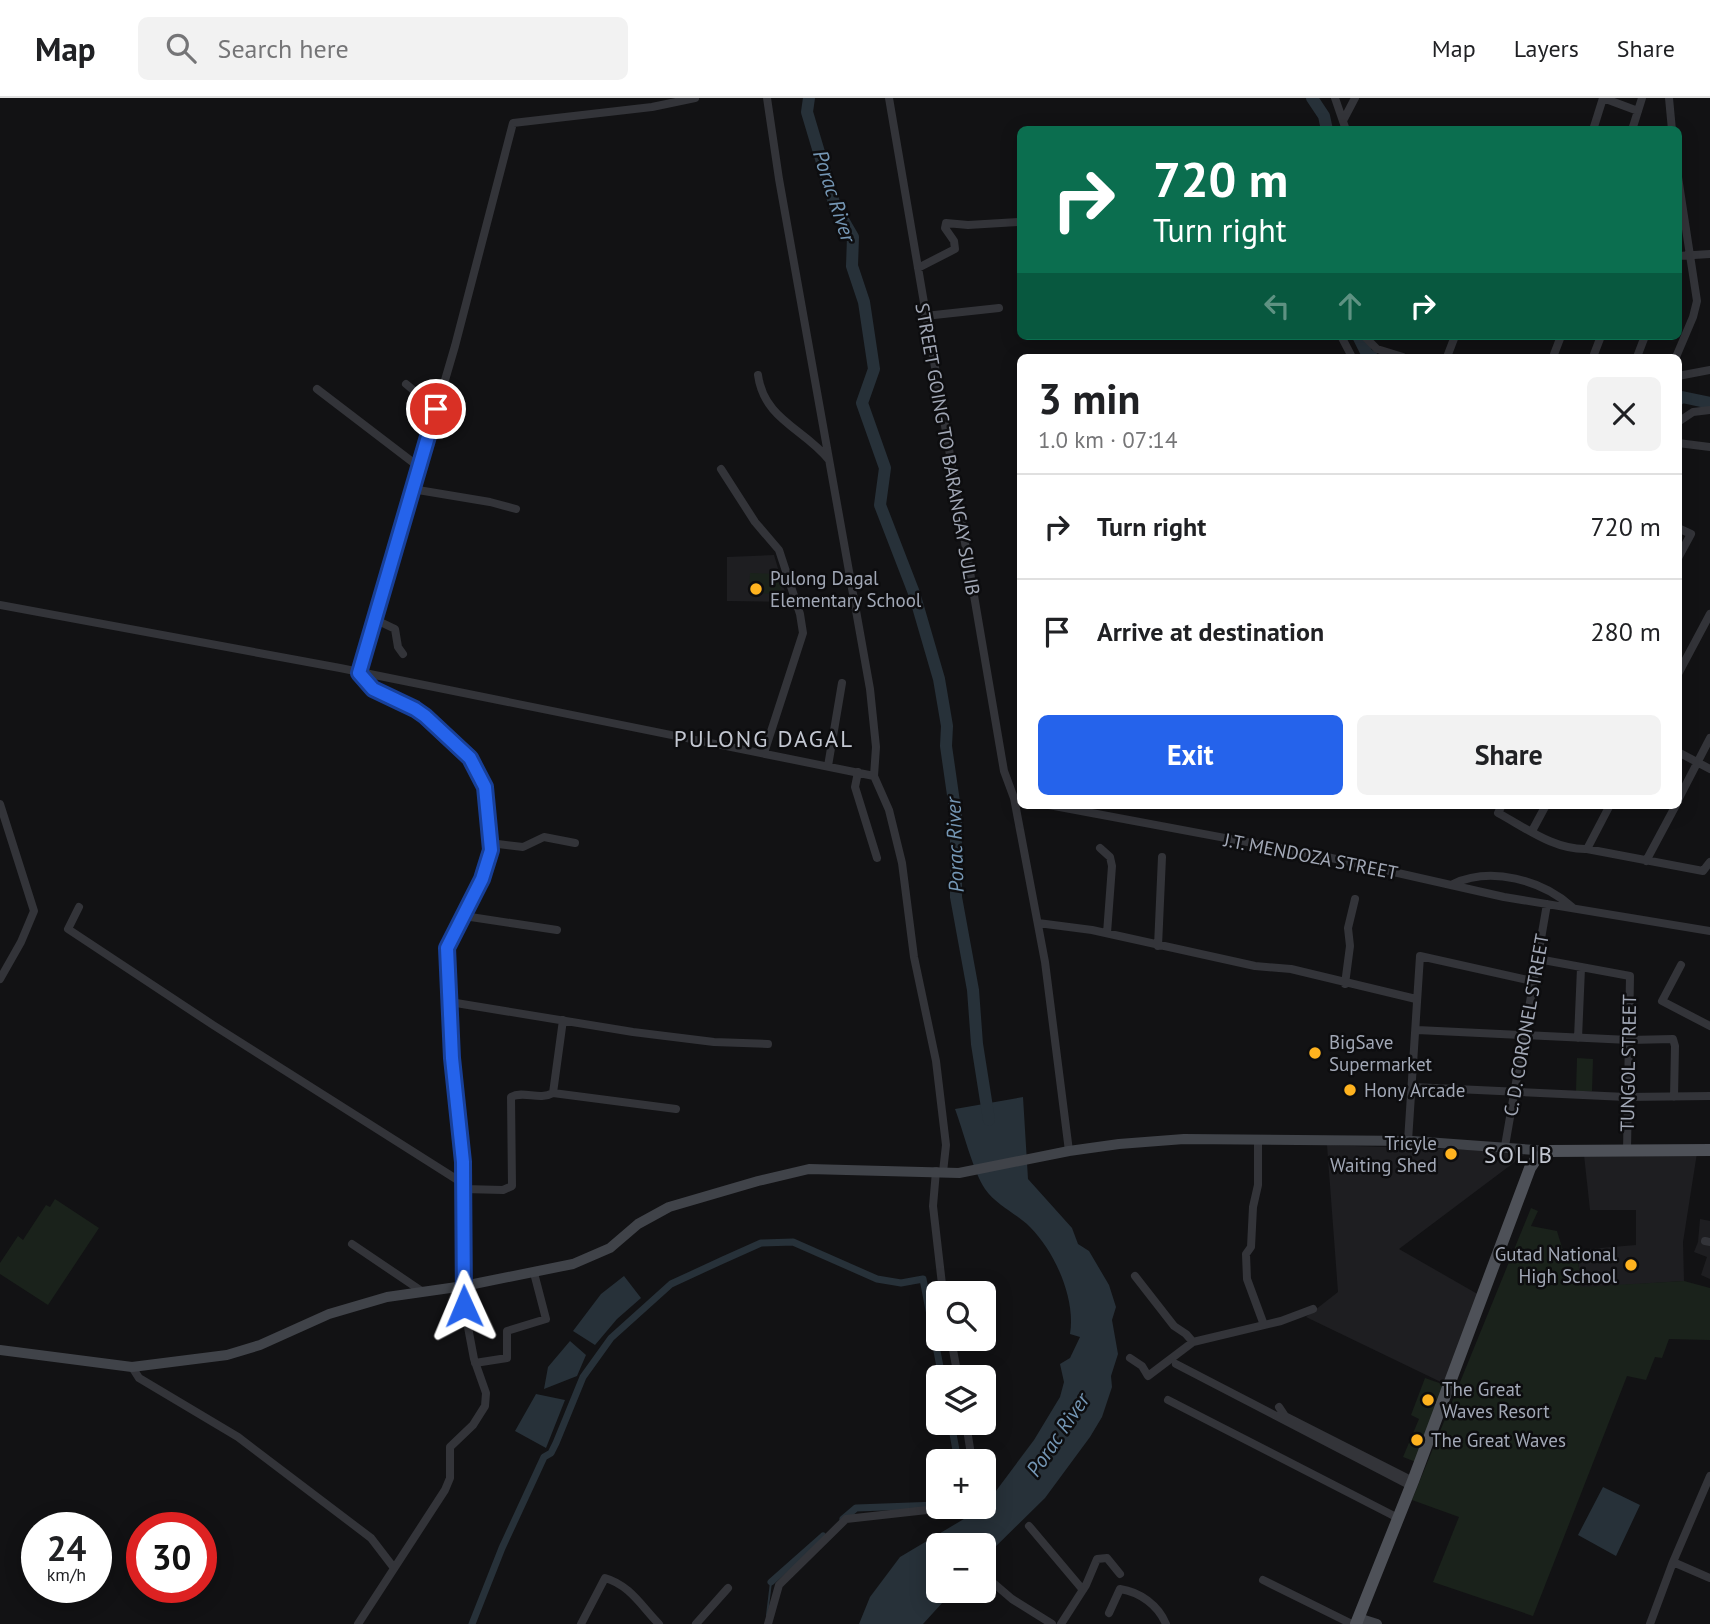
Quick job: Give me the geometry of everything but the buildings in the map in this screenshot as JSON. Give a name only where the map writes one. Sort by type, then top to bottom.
[{"type":"main road","points":[[1355,1622],[1412,1484],[1536,1158],[1549,1151],[1710,1150]]},
{"type":"street","points":[[359,673],[436,409],[513,124],[652,107],[695,98]]},
{"type":"street","points":[[761,98],[771,114]]},
{"type":"street","points":[[767,98],[870,689],[876,747],[874,776],[889,810],[902,863],[914,957],[936,1061],[946,1145],[933,1206],[942,1281]]},
{"type":"street","name":"STREET GOING TO BARANGAY SULIB","points":[[889,98],[1004,771],[1017,799]]},
{"type":"street","points":[[1335,98],[1345,126]]},
{"type":"street","points":[[1344,119],[1355,98]]},
{"type":"street","points":[[1594,126],[1603,98],[1638,111]]},
{"type":"street","points":[[1633,126],[1642,98]]},
{"type":"street","points":[[1669,98],[1672,126]]},
{"type":"street","points":[[1677,354],[1696,308],[1682,203]]},
{"type":"street","points":[[918,268],[955,249],[956,245],[945,229],[946,223],[968,225],[1017,222]]},
{"type":"street","points":[[1682,256],[1710,254]]},
{"type":"street","points":[[926,316],[999,308]]},
{"type":"street","points":[[1368,340],[1377,349],[1394,354]]},
{"type":"street","points":[[1682,375],[1710,370]]},
{"type":"street","points":[[758,376],[760,389],[769,408],[780,420],[816,444],[831,463]]},
{"type":"street","points":[[406,384],[436,409]]},
{"type":"street","points":[[317,389],[419,467]]},
{"type":"street","points":[[1682,419],[1693,412],[1710,410]]},
{"type":"street","points":[[1682,444],[1710,447]]},
{"type":"street","points":[[721,469],[755,522],[779,550],[800,614],[803,633],[764,753]]},
{"type":"street","points":[[412,489],[516,509]]},
{"type":"street","points":[[1682,530],[1691,534],[1682,551]]},
{"type":"street","points":[[0,605],[359,673],[874,776]]},
{"type":"street","points":[[1682,666],[1710,614]]},
{"type":"street","points":[[374,618],[395,629],[398,648],[402,654]]},
{"type":"street","points":[[358,1624],[445,1490],[450,1478],[450,1447],[473,1425],[485,1406],[486,1393],[467,1330],[464,1187],[447,948],[482,879],[491,850],[485,787],[470,758],[415,709],[373,689],[359,673]]},
{"type":"street","points":[[828,766],[842,683]]},
{"type":"street","points":[[1682,792],[1710,738]]},
{"type":"street","points":[[1682,754],[1710,769]]},
{"type":"street","points":[[858,772],[855,787],[877,858]]},
{"type":"street","points":[[0,804],[34,911],[21,942],[0,979]]},
{"type":"street","name":"STREET GOING TO BARANGAY SULIB","points":[[1019,809],[1038,923],[1069,1151]]},
{"type":"street","name":"J.T. MENDOZA STREET","points":[[1070,809],[1327,857],[1547,904],[1710,931]]},
{"type":"street","points":[[1500,809],[1498,813],[1549,842],[1576,850],[1587,849],[1703,872],[1710,862]]},
{"type":"street","points":[[1532,831],[1544,809]]},
{"type":"street","points":[[1587,849],[1608,809]]},
{"type":"street","points":[[1646,861],[1674,809]]},
{"type":"street","points":[[490,843],[523,847],[544,838],[575,843]]},
{"type":"street","points":[[1100,848],[1110,857],[1112,866],[1107,933]]},
{"type":"street","points":[[1158,946],[1162,858]]},
{"type":"street","points":[[1453,884],[1466,878],[1529,881],[1557,893],[1572,907]]},
{"type":"street","points":[[1345,984],[1350,946],[1348,928],[1355,899]]},
{"type":"street","name":"C. D. CORONEL STREET","points":[[1505,1146],[1547,904]]},
{"type":"street","points":[[79,907],[68,929],[464,1187],[503,1190],[512,1186],[511,1097],[517,1094],[543,1098],[553,1093],[677,1109]]},
{"type":"street","points":[[464,916],[557,930]]},
{"type":"street","points":[[1038,923],[1055,923],[1107,933],[1255,966],[1291,969],[1416,999]]},
{"type":"street","points":[[1408,1141],[1420,956],[1532,981]]},
{"type":"street","points":[[1538,959],[1581,968],[1578,1038]]},
{"type":"street","points":[[1681,965],[1662,1001],[1710,1026]]},
{"type":"street","name":"TUNGOL STREET","points":[[1581,968],[1630,976],[1627,1151]]},
{"type":"street","points":[[450,1002],[714,1042],[768,1044]]},
{"type":"street","points":[[553,1093],[563,1020]]},
{"type":"street","points":[[1417,1030],[1629,1040],[1673,1039],[1675,1097]]},
{"type":"street","points":[[1413,1087],[1514,1094],[1710,1096]]},
{"type":"street","points":[[0,1350],[132,1367],[227,1355],[260,1345],[329,1314],[387,1297],[464,1286],[573,1264],[610,1248],[638,1224],[669,1208],[758,1181],[810,1169],[965,1173],[1119,1143],[1184,1139],[1408,1141],[1549,1151]]},
{"type":"street","points":[[1258,1140],[1258,1185],[1247,1279],[1264,1325]]},
{"type":"street","points":[[352,1244],[423,1292]]},
{"type":"street","points":[[475,1363],[508,1358],[507,1331],[546,1319],[534,1273]]},
{"type":"street","points":[[1135,1276],[1174,1326],[1193,1342]]},
{"type":"street","points":[[1130,1358],[1142,1366],[1148,1376],[1193,1342],[1264,1325],[1313,1309]]},
{"type":"street","points":[[1176,1364],[1412,1484]]},
{"type":"street","points":[[132,1367],[139,1378],[238,1437],[371,1538],[394,1568]]},
{"type":"street","points":[[1168,1400],[1398,1518]]},
{"type":"street","points":[[1279,1408],[1285,1416],[1412,1484]]},
{"type":"street","points":[[1650,1624],[1672,1562],[1710,1476]]},
{"type":"street","points":[[768,1624],[779,1585],[846,1519],[926,1511]]},
{"type":"street","points":[[1029,1527],[1083,1590]]},
{"type":"street","points":[[1061,1624],[1083,1590],[1097,1559],[1107,1558],[1120,1574]]},
{"type":"street","points":[[1672,1562],[1710,1578]]},
{"type":"street","points":[[581,1624],[605,1578],[616,1581],[647,1607],[659,1624]]},
{"type":"street","points":[[1263,1580],[1355,1622],[1377,1624]]},
{"type":"street","points":[[996,1585],[1042,1621],[1052,1624]]},
{"type":"street","points":[[696,1624],[728,1588]]},
{"type":"street","points":[[1109,1613],[1120,1589],[1137,1591],[1162,1614],[1166,1624]]},
{"type":"shaded area","name":"Pulong Dagal Elementary School","points":[[774,555],[788,602],[727,601],[727,557]]},
{"type":"shaded area","points":[[750,573],[781,574],[781,594],[749,593]]},
{"type":"shaded area","points":[[1577,1058],[1593,1059],[1592,1091],[1576,1091]]},
{"type":"shaded area","points":[[1327,1145],[1528,1152],[1399,1249],[1481,1296],[1445,1384],[1306,1317],[1338,1292]]},
{"type":"shaded area","points":[[1697,1153],[1683,1242],[1684,1281],[1581,1288],[1577,1250],[1636,1245],[1636,1210],[1590,1210],[1584,1155]]},
{"type":"shaded area","points":[[55,1199],[99,1228],[48,1305],[0,1274],[0,1263],[18,1236],[23,1240],[46,1205],[50,1207]]},
{"type":"shaded area","points":[[1531,1208],[1538,1211],[1531,1226],[1557,1231],[1564,1254],[1577,1250],[1581,1287],[1684,1281],[1710,1288],[1710,1340],[1669,1339],[1662,1358],[1655,1357],[1646,1380],[1627,1376],[1533,1616],[1433,1582],[1459,1517],[1412,1500]]},
{"type":"shaded area","points":[[1700,1219],[1710,1221],[1710,1245],[1701,1243],[1710,1246],[1710,1279],[1701,1275],[1707,1257],[1694,1252],[1698,1242]]},
{"type":"shaded area","points":[[1425,1378],[1445,1385],[1416,1462],[1403,1457],[1419,1419],[1411,1415]]},
{"type":"water","points":[[1023,1097],[1028,1179],[1072,1228],[1078,1244],[1089,1251],[1109,1285],[1116,1307],[1112,1320],[1118,1354],[1111,1376],[1112,1387],[1102,1417],[1045,1498],[996,1546],[996,1533],[940,1533],[964,1519],[996,1519],[996,1491],[1034,1440],[1060,1397],[1064,1382],[1060,1364],[1070,1358],[1080,1337],[1070,1334],[1067,1291],[1048,1249],[1030,1227],[985,1189],[972,1161],[955,1109]]},
{"type":"water","points":[[624,1276],[641,1298],[617,1319],[595,1345],[573,1331],[601,1294]]},
{"type":"water","points":[[570,1341],[586,1355],[577,1376],[544,1389],[548,1367]]},
{"type":"water","points":[[536,1394],[565,1400],[546,1448],[515,1431]]},
{"type":"water","points":[[1603,1487],[1640,1505],[1616,1556],[1578,1535]]},
{"type":"water","points":[[926,1542],[926,1603],[942,1603],[923,1624],[859,1624],[870,1597],[900,1557]]},
{"type":"waterway","name":"Porac River","points":[[809,98],[807,112],[835,206],[853,237],[852,266],[864,302],[874,369],[862,403],[885,468],[880,505],[914,593],[939,679],[947,726],[946,746],[956,816],[956,897],[973,990],[977,1044],[989,1120]]},
{"type":"waterway","points":[[1312,98],[1324,116],[1326,126]]},
{"type":"waterway","points":[[1360,340],[1367,354]]},
{"type":"waterway","points":[[1682,397],[1710,403]]},
{"type":"waterway","points":[[472,1624],[502,1548],[544,1457],[551,1453],[556,1443],[583,1377],[611,1338],[671,1284],[761,1243],[793,1242],[877,1279],[901,1283],[923,1279],[940,1365]]},
{"type":"waterway","points":[[953,1435],[956,1449]]},
{"type":"waterway","points":[[843,1519],[856,1508],[926,1505]]},
{"type":"waterway","points":[[771,1582],[823,1536]]},
{"type":"waterway","points":[[767,1615],[771,1582]]},
{"type":"place","name":"Pulong Dagal Elementary School","points":[[756,589]]},
{"type":"place","name":"BigSave Supermarket","points":[[1315,1053]]},
{"type":"place","name":"Hony Arcade","points":[[1350,1090]]},
{"type":"place","name":"Tricyle Waiting Shed","points":[[1451,1154]]},
{"type":"place","name":"Gutad National High School","points":[[1631,1265]]},
{"type":"place","name":"The Great Waves Resort","points":[[1428,1400]]},
{"type":"place","name":"The Great Waves","points":[[1417,1440]]},
{"type":"district","name":"PULONG DAGAL","points":[[764,739]]},
{"type":"district","name":"SOLIB","points":[[1519,1155]]},
{"type":"route","points":[[436,409],[359,673],[373,689],[425,716],[470,758],[485,787],[491,850],[482,879],[447,948],[452,1058],[463,1162],[464,1306]]}]
